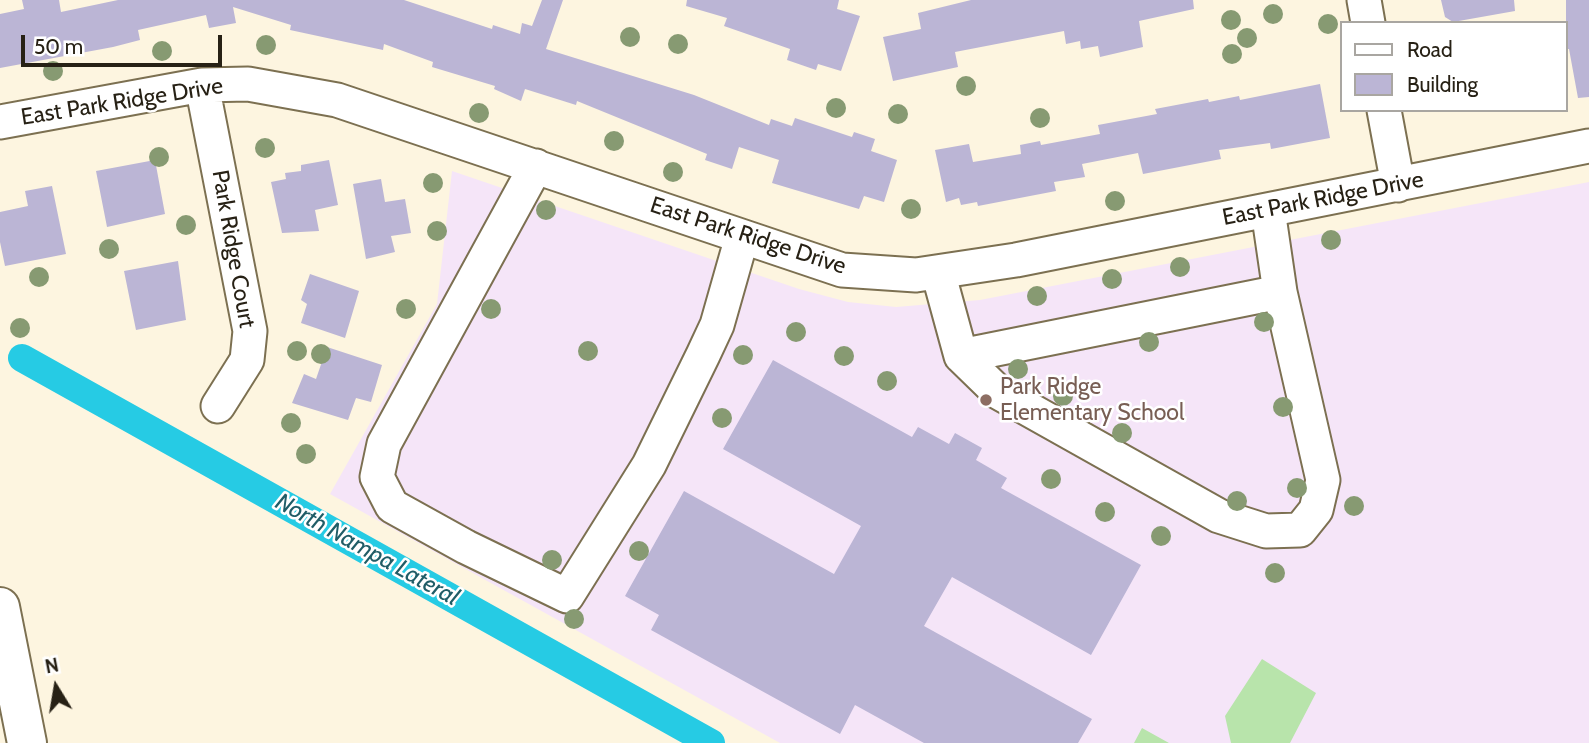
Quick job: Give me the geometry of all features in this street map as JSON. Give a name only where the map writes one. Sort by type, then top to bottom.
[{"type":"main road","points":[[0,607],[27,743]]},
{"type":"street","points":[[1364,0],[1368,21]]},
{"type":"street","name":"East Park Ridge Drive","points":[[0,122],[202,85],[248,84],[337,100],[842,270],[916,275],[1016,260],[1589,146]]},
{"type":"street","name":"Park Ridge Court","points":[[202,85],[250,331],[247,360],[218,406]]},
{"type":"street","points":[[1384,112],[1398,185]]},
{"type":"street","points":[[536,166],[384,444],[377,477],[392,506],[466,547],[567,596],[649,465],[703,355],[717,325],[742,237]]},
{"type":"street","points":[[938,272],[961,356],[998,392],[1219,516],[1266,531],[1300,530],[1316,510],[1323,480],[1280,292],[1268,210]]},
{"type":"street","points":[[961,356],[1280,292]]},
{"type":"shaded area","name":"Park Ridge Elementary School","points":[[452,171],[799,289],[848,302],[896,307],[980,300],[1589,182],[1589,743],[780,743],[330,494],[437,304]]},
{"type":"green space","points":[[1262,659],[1316,693],[1290,743],[1231,743],[1225,716]]},
{"type":"green space","points":[[1142,728],[1169,743],[1134,743]]},
{"type":"building","points":[[22,0],[59,0],[61,12],[118,0],[404,0],[492,29],[493,25],[520,34],[522,23],[532,26],[542,0],[563,0],[546,49],[694,95],[769,125],[771,119],[792,126],[795,118],[852,137],[854,132],[875,139],[871,151],[897,160],[884,202],[864,196],[859,209],[772,183],[779,160],[739,147],[732,169],[705,160],[707,154],[577,101],[576,105],[525,89],[521,101],[494,89],[495,86],[432,67],[433,62],[384,44],[383,50],[290,30],[291,25],[233,7],[236,23],[209,28],[206,15],[138,30],[140,40],[113,47],[0,68],[0,14],[24,9]]},
{"type":"building","points":[[687,0],[839,0],[837,9],[860,16],[841,71],[818,64],[816,70],[787,60],[790,49],[724,26],[727,18],[686,6]]},
{"type":"building","points":[[971,0],[1193,0],[1194,9],[1139,21],[1143,47],[1100,57],[1098,46],[1081,49],[1080,41],[1066,44],[1064,31],[955,52],[958,67],[893,81],[883,37],[921,29],[918,13]]},
{"type":"building","points":[[1441,0],[1514,0],[1515,11],[1459,21],[1445,17]]},
{"type":"building","points":[[1566,0],[1589,0],[1589,97],[1578,98],[1568,49]]},
{"type":"building","points":[[1320,84],[1330,138],[1271,149],[1270,143],[1219,150],[1221,159],[1143,174],[1138,153],[1082,164],[1085,177],[1054,182],[1056,191],[978,206],[977,202],[961,205],[959,198],[946,202],[935,150],[969,144],[973,162],[1021,154],[1020,145],[1040,141],[1041,145],[1100,134],[1098,125],[1157,114],[1155,109],[1208,99],[1209,102],[1239,96],[1240,100]]},
{"type":"building","points":[[155,160],[165,214],[107,227],[96,171]]},
{"type":"building","points":[[329,160],[338,205],[315,210],[319,231],[282,233],[271,182],[286,179],[285,173],[301,171],[301,165]]},
{"type":"building","points":[[381,179],[385,202],[405,199],[411,233],[391,236],[395,252],[366,259],[353,184]]},
{"type":"building","points":[[52,186],[66,254],[5,266],[0,242],[0,212],[28,206],[25,191]]},
{"type":"building","points":[[178,261],[186,320],[136,330],[124,271]]},
{"type":"building","points":[[310,274],[359,291],[345,338],[301,323],[307,304],[301,300]]},
{"type":"building","points":[[327,347],[382,365],[371,402],[356,398],[348,420],[292,403],[304,374],[316,379]]},
{"type":"building","points":[[773,360],[912,437],[918,427],[949,444],[955,433],[982,448],[976,460],[1007,478],[1001,488],[1141,565],[1091,655],[952,577],[924,626],[1092,719],[1078,743],[924,743],[855,705],[840,734],[651,630],[659,615],[625,596],[684,491],[834,574],[861,526],[723,449]]},
{"type":"waterway","name":"North Nampa Lateral","points":[[22,358],[711,743]]},
{"type":"place","name":"Park Ridge Elementary School","points":[[986,400]]}]
